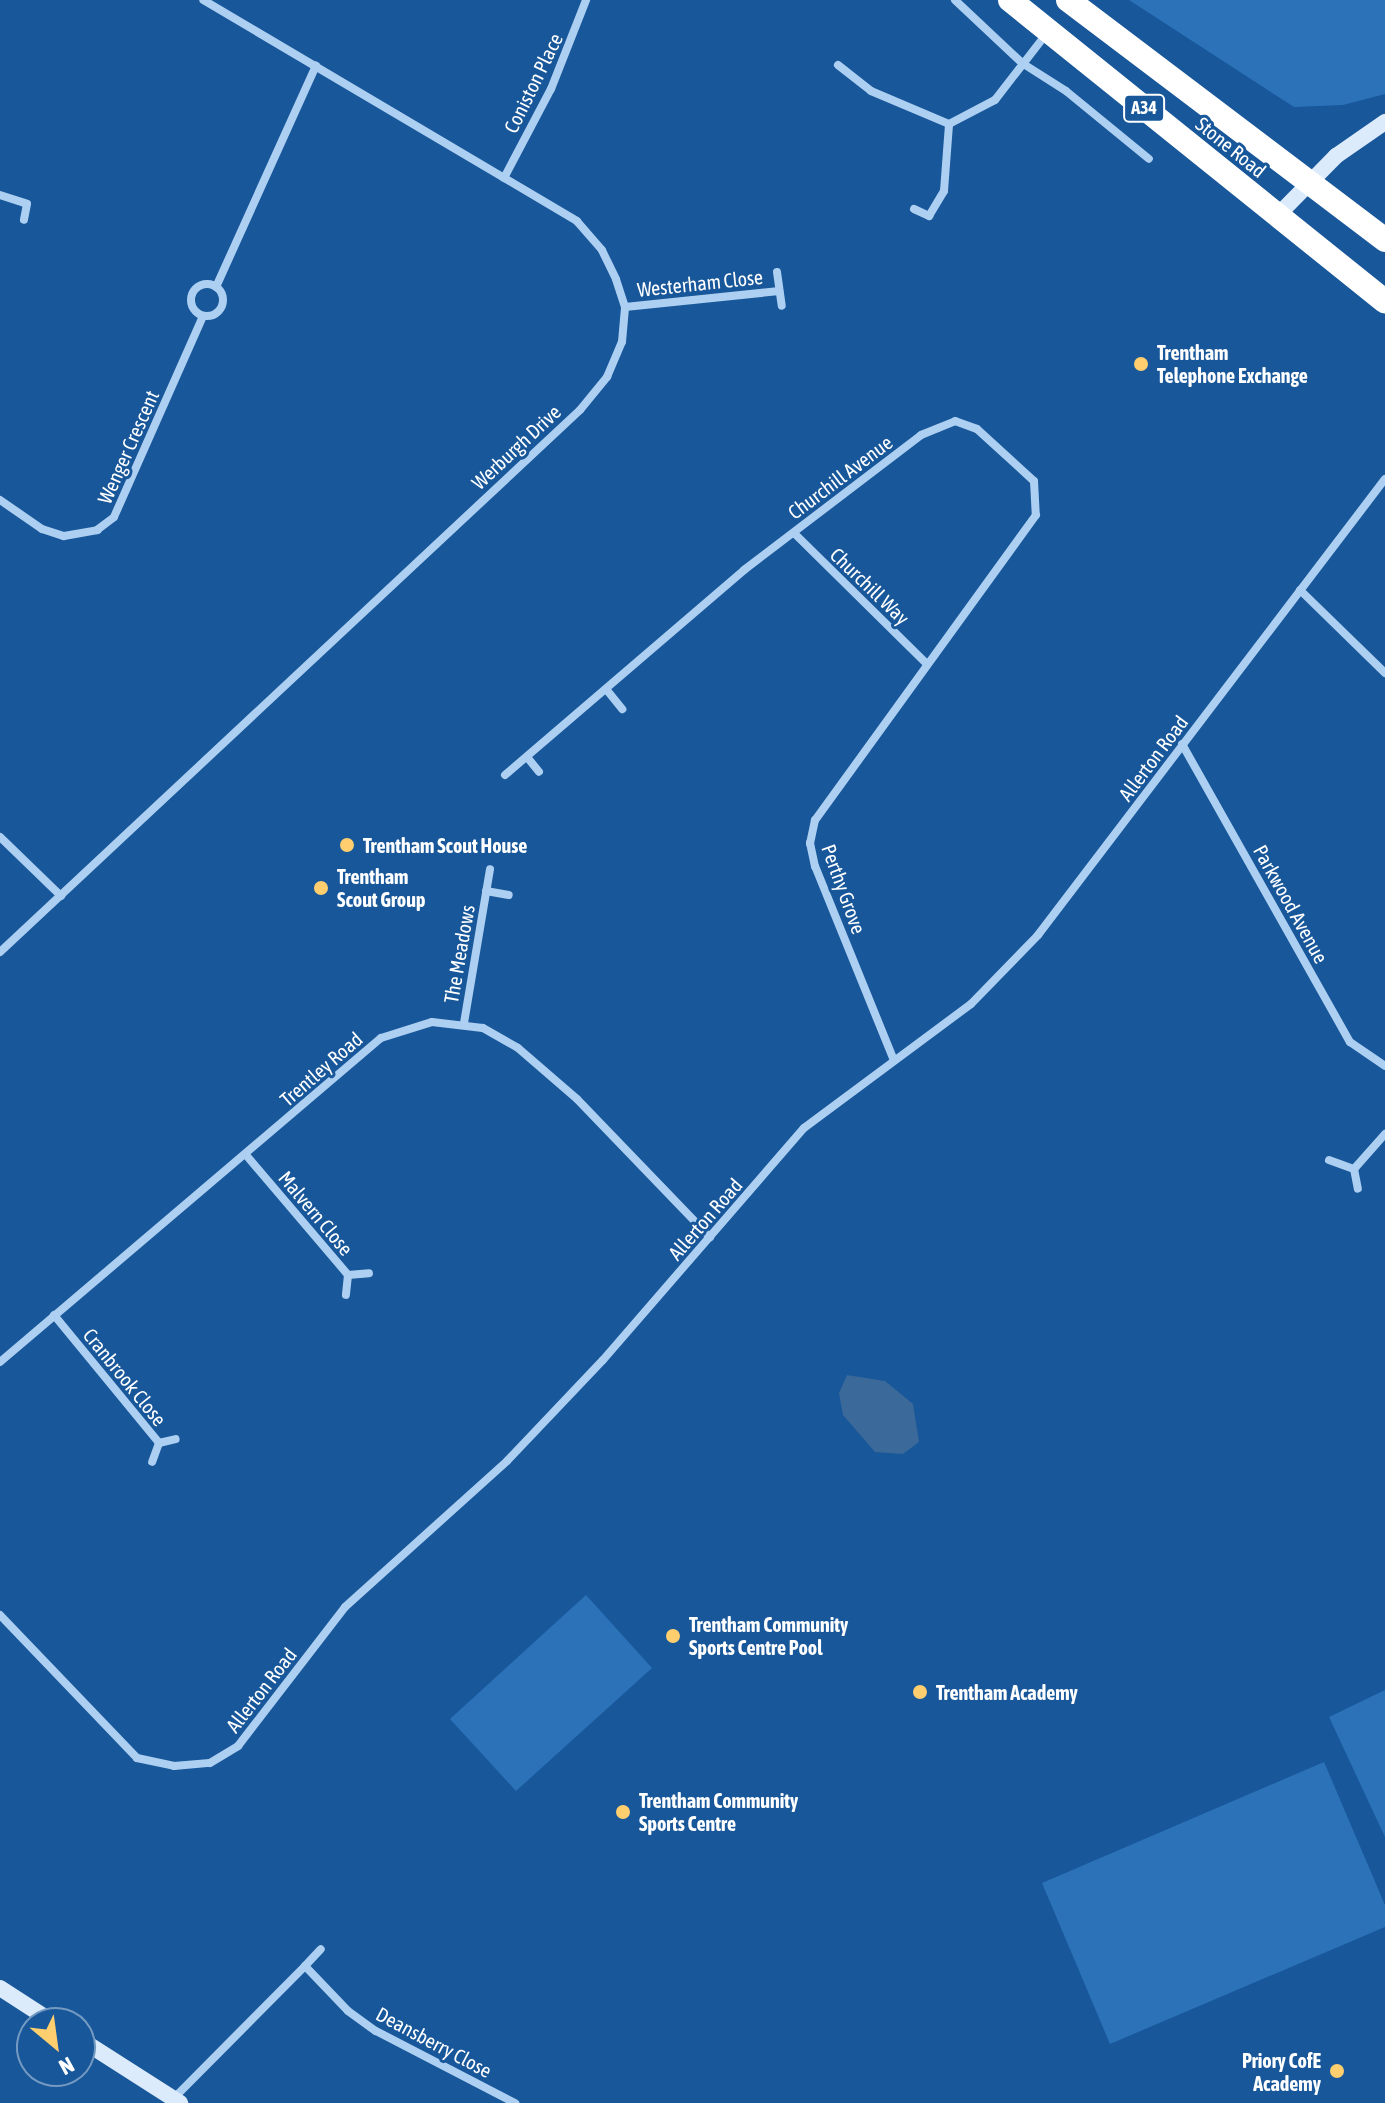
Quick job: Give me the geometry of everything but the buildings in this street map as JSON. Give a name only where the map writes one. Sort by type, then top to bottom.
[{"type":"highway","name":"Stone Road","points":[[1010,0],[1385,301]]},
{"type":"highway","name":"Stone Road","points":[[1068,0],[1385,240]]},
{"type":"street","name":"Werburgh Drive","points":[[0,952],[580,410],[607,377],[622,342],[625,307],[602,250],[577,221],[203,0]]},
{"type":"street","name":"Coniston Place","points":[[504,178],[551,89],[586,0]]},
{"type":"street","points":[[955,0],[1022,63],[1066,91],[1149,159]]},
{"type":"street","points":[[949,124],[995,100],[1049,31]]},
{"type":"street","points":[[838,65],[871,91],[949,124]]},
{"type":"street","name":"Wenger Crescent","points":[[216,287],[204,284],[192,293],[193,309],[203,316],[215,314],[222,305],[216,287],[316,66]]},
{"type":"street","points":[[1278,215],[1313,185],[1336,156],[1385,122]]},
{"type":"street","points":[[914,209],[929,216],[944,191],[949,124]]},
{"type":"street","points":[[0,195],[27,204],[24,220]]},
{"type":"street","name":"Westerham Close","points":[[777,272],[782,306]]},
{"type":"street","name":"Westerham Close","points":[[625,307],[779,291]]},
{"type":"street","name":"Wenger Crescent","points":[[0,500],[42,529],[64,536],[97,530],[114,517],[203,316]]},
{"type":"street","name":"Churchill Avenue","points":[[505,775],[794,533],[936,425],[955,421],[977,429],[1026,470],[1039,497],[1036,515],[925,662]]},
{"type":"street","name":"Allerton Road","points":[[0,1615],[137,1758],[174,1766],[210,1763],[238,1746],[345,1607],[507,1461],[710,1237],[804,1128],[893,1058],[971,1004],[1038,935],[1385,479]]},
{"type":"street","name":"Churchill Way","points":[[794,533],[925,662]]},
{"type":"street","points":[[1300,590],[1385,673]]},
{"type":"street","name":"Perthy Grove","points":[[893,1058],[810,843],[815,820],[925,662]]},
{"type":"street","points":[[606,689],[622,709]]},
{"type":"street","name":"Parkwood Avenue","points":[[1182,744],[1350,1042],[1385,1066]]},
{"type":"street","points":[[527,757],[539,772]]},
{"type":"street","points":[[0,837],[61,896]]},
{"type":"street","name":"The Meadows","points":[[464,1023],[490,869]]},
{"type":"street","name":"The Meadows","points":[[486,891],[509,895]]},
{"type":"street","name":"Trentley Road","points":[[0,1362],[381,1038],[410,1025],[464,1023],[492,1030],[577,1099],[710,1237]]},
{"type":"street","points":[[1354,1169],[1385,1134]]},
{"type":"street","name":"Malvern Close","points":[[246,1155],[348,1275],[346,1295]]},
{"type":"street","points":[[1329,1160],[1354,1169]]},
{"type":"street","points":[[1354,1169],[1358,1189]]},
{"type":"street","points":[[348,1275],[369,1273]]},
{"type":"street","name":"Cranbrook Close","points":[[54,1315],[159,1443],[152,1462]]},
{"type":"street","points":[[159,1443],[176,1439]]},
{"type":"street","points":[[96,2049],[176,2101],[321,1949]]},
{"type":"street","name":"Deansberry Close","points":[[305,1966],[348,2011],[376,2031],[515,2103]]},
{"type":"street","points":[[0,1988],[29,2007]]},
{"type":"shaded area","points":[[1129,0],[1385,0],[1385,94],[1343,105],[1294,107]]},
{"type":"shaded area","points":[[847,1375],[885,1381],[913,1404],[919,1442],[903,1454],[875,1452],[843,1415],[839,1393]]},
{"type":"shaded area","points":[[586,1595],[652,1668],[516,1791],[450,1719]]},
{"type":"shaded area","points":[[1385,1690],[1385,1837],[1329,1717]]},
{"type":"shaded area","points":[[1324,1762],[1385,1905],[1385,1927],[1110,2044],[1042,1883]]},
{"type":"place","name":"Trentham Telephone Exchange","points":[[1141,364]]},
{"type":"place","name":"Trentham Scout House","points":[[347,845]]},
{"type":"place","name":"Trentham Scout Group","points":[[321,888]]},
{"type":"place","name":"Trentham Community Sports Centre Pool","points":[[673,1636]]},
{"type":"place","name":"Trentham Academy","points":[[920,1692]]},
{"type":"place","name":"Trentham Community Sports Centre","points":[[623,1812]]},
{"type":"place","name":"Priory CofE Academy","points":[[1337,2071]]}]
